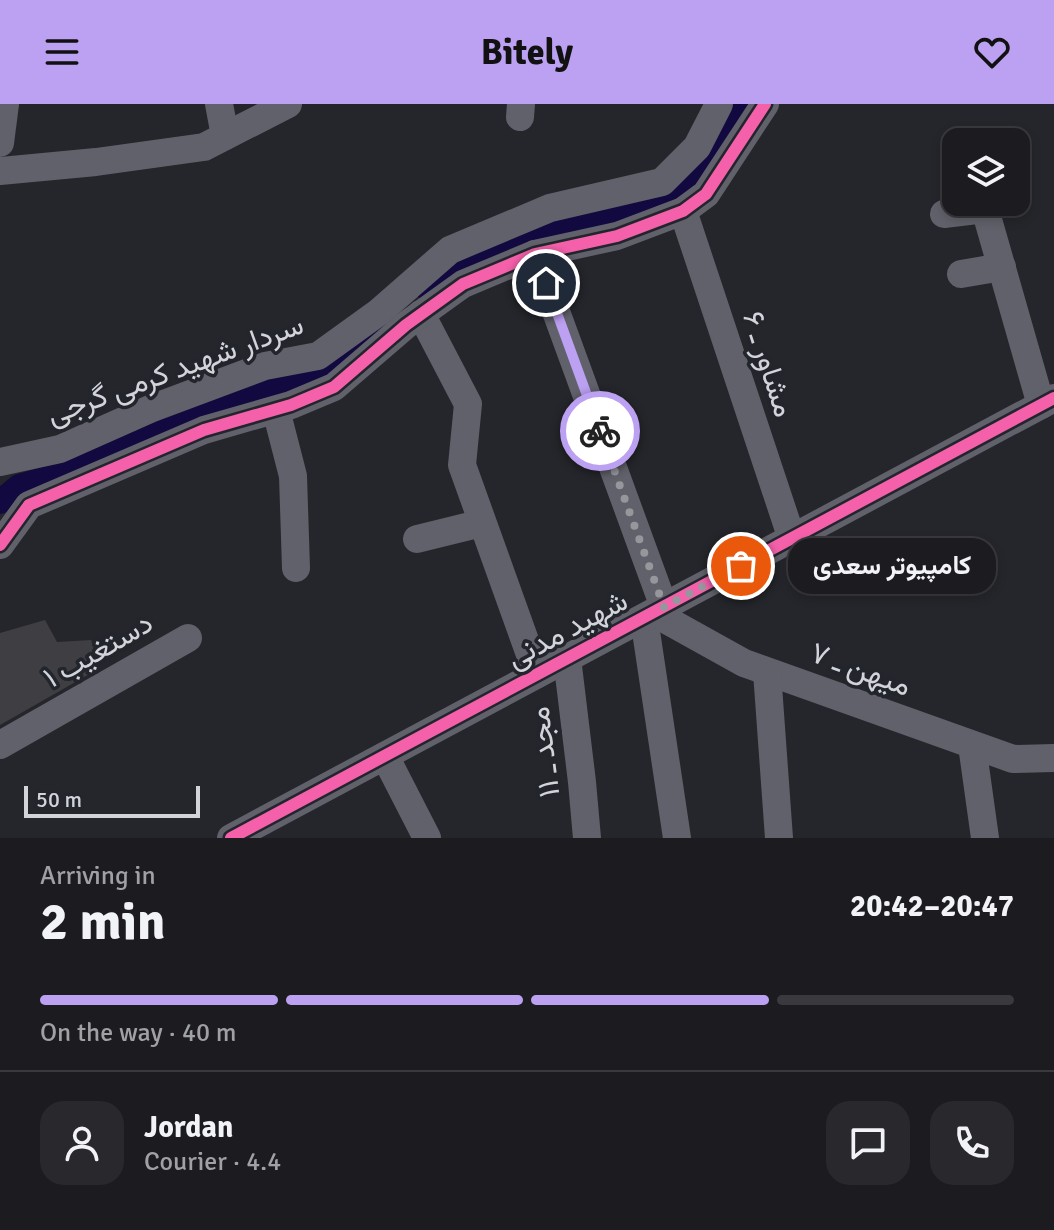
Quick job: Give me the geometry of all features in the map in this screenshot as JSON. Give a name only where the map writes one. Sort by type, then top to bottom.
[{"type":"street","points":[[0,143],[5,104]]},
{"type":"street","points":[[219,104],[225,136]]},
{"type":"street","points":[[0,171],[204,147],[288,104]]},
{"type":"street","name":"سردار شهید کرمی گرجی","points":[[0,462],[60,449],[150,409],[265,366],[318,356],[379,312],[450,250],[550,208],[662,182],[697,147],[719,104]]},
{"type":"street","points":[[0,545],[29,505],[204,430],[276,410],[334,387],[421,314],[463,284],[535,254],[617,236],[683,211],[706,194],[765,104]]},
{"type":"street","name":"مشاور ـ ۶","points":[[683,211],[792,539]]},
{"type":"street","points":[[987,216],[1048,402]]},
{"type":"street","points":[[535,254],[654,613],[677,838]]},
{"type":"street","points":[[961,274],[1002,267]]},
{"type":"street","points":[[421,314],[468,404],[462,465],[537,674]]},
{"type":"street","points":[[350,333],[373,354]]},
{"type":"street","name":"شهید مدنی","points":[[240,836],[1048,402]]},
{"type":"street","points":[[276,410],[293,476],[296,568]]},
{"type":"street","points":[[417,539],[482,523]]},
{"type":"street","name":"میهن ـ ۷","points":[[654,613],[744,663],[767,672],[1013,759],[1054,758]]},
{"type":"street","name":"دستغیب ۱","points":[[0,745],[188,638]]},
{"type":"street","name":"مجد ـ ۱۱","points":[[567,658],[587,838]]},
{"type":"street","points":[[767,672],[779,838]]},
{"type":"street","points":[[972,745],[985,838]]},
{"type":"street","points":[[385,756],[427,838]]},
{"type":"building","points":[[45,620],[57,642],[91,640],[100,668],[0,725],[0,633]]},
{"type":"waterway","points":[[425,287],[438,275],[522,232],[613,215],[688,185],[740,104]]},
{"type":"waterway","points":[[0,502],[19,486],[75,470],[233,397],[330,367],[388,319]]},
{"type":"cycle path","points":[[0,545],[29,505],[204,430],[291,405],[334,387],[406,325],[463,284],[535,254],[617,236],[683,211],[706,194],[765,104]]},
{"type":"cycle path","points":[[231,838],[1054,398]]},
{"type":"way so far","points":[[600,431],[664,607],[741,566]]},
{"type":"place","name":"کامپیوتر سعدی","points":[[741,566]]},
{"type":"route","points":[[546,283],[600,431]]}]
